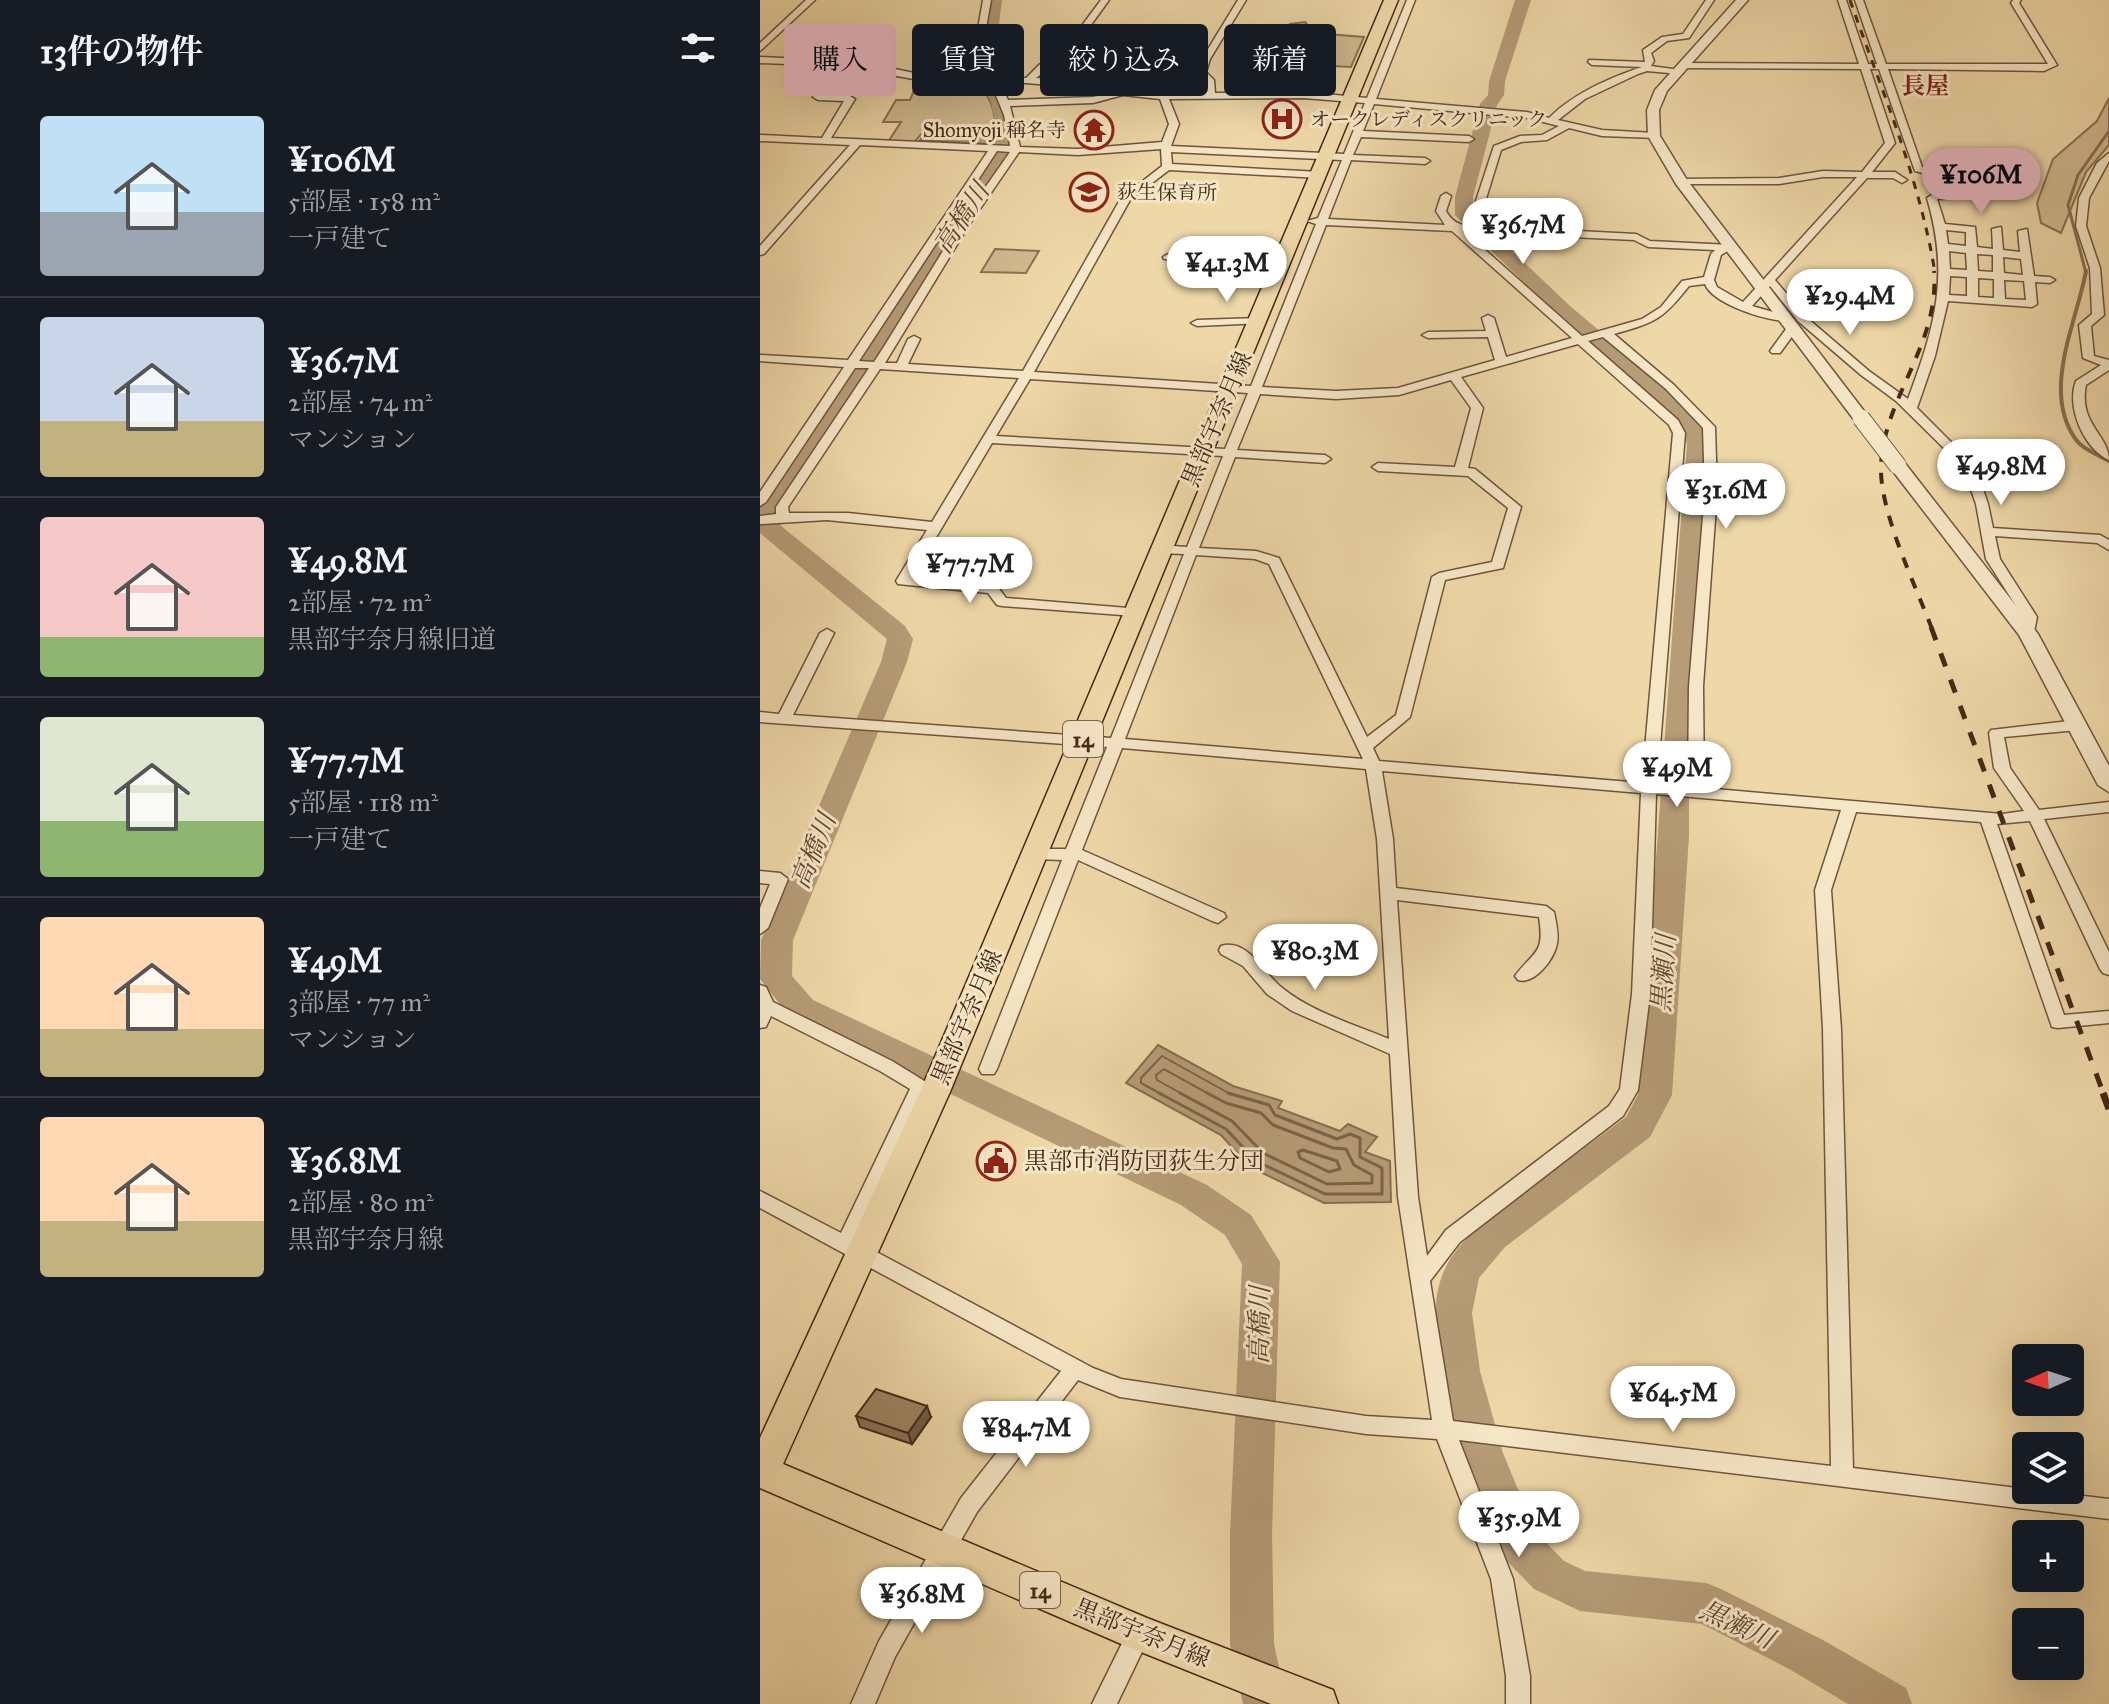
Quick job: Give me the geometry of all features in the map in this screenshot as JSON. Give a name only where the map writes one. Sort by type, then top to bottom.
[{"type":"main road","name":"黒部宇奈月線","points":[[1319,1704],[1139,1633],[761,1474],[853,1251],[935,1092],[1229,388],[1281,270],[1312,221],[1359,100],[1391,0]]},
{"type":"street","points":[[760,48],[811,0]]},
{"type":"street","points":[[983,24],[987,0]]},
{"type":"street","points":[[1030,79],[1069,49],[1105,0]]},
{"type":"street","points":[[1211,96],[1210,80],[1201,73],[1206,59],[1242,0]]},
{"type":"street","points":[[988,1069],[1255,390],[1332,163],[1357,134],[1359,100],[1411,0]]},
{"type":"street","points":[[1551,121],[1567,104],[1647,66],[1650,61],[1646,52],[1665,39],[1686,36],[1710,0]]},
{"type":"street","points":[[1742,0],[1657,97],[1653,110],[1654,136],[1681,181],[1729,246],[1802,319],[1911,408],[1969,466],[1993,559],[2030,617],[2028,634]]},
{"type":"street","points":[[1745,307],[1890,143],[1842,0]]},
{"type":"street","points":[[1859,0],[1918,169],[1971,183],[1962,196],[1936,195],[1932,198],[1943,227],[1945,298],[1938,335],[1911,408]]},
{"type":"street","points":[[1592,62],[1680,68],[2044,68],[2053,65],[2015,3],[2017,0]]},
{"type":"street","points":[[760,60],[784,61]]},
{"type":"street","points":[[1024,79],[1040,80]]},
{"type":"street","points":[[1154,96],[1304,95],[1497,113],[1602,133],[1654,136]]},
{"type":"street","points":[[819,96],[850,99],[824,142]]},
{"type":"street","points":[[783,515],[782,507],[1015,151],[1015,136],[1001,96]]},
{"type":"street","points":[[1005,103],[1093,100],[1110,96]]},
{"type":"street","points":[[1164,97],[1174,124],[1166,147],[1167,167]]},
{"type":"street","points":[[1488,228],[1476,216],[1497,148],[1520,139],[1544,138],[1567,125]]},
{"type":"street","points":[[1357,134],[1469,139]]},
{"type":"street","points":[[760,138],[1015,151],[1078,152],[1166,147],[1332,163]]},
{"type":"street","points":[[760,252],[857,143]]},
{"type":"street","points":[[760,502],[765,486],[993,150]]},
{"type":"street","points":[[2109,156],[2102,163],[2084,198],[2081,226],[2095,268],[2098,315],[2085,325],[2085,344],[2089,358],[2109,364]]},
{"type":"street","points":[[1135,612],[1002,602],[992,589],[903,581],[1027,375],[1126,198],[1167,167],[1425,161]]},
{"type":"street","points":[[1681,181],[1779,181],[1823,174],[1895,175],[1902,180]]},
{"type":"street","points":[[1420,1279],[1453,1236],[1616,1111],[1629,1090],[1641,994],[1652,788],[1679,433],[1674,423],[1457,228],[1441,211],[1446,196]]},
{"type":"street","points":[[1312,221],[1488,228],[1636,237],[1648,244],[1729,246]]},
{"type":"street","points":[[1943,227],[1971,229],[1973,300]]},
{"type":"street","points":[[1997,229],[2000,302]]},
{"type":"street","points":[[1945,298],[2032,304],[2023,231]]},
{"type":"street","points":[[1729,246],[1716,254],[1709,280],[1712,289],[1745,307],[1790,323]]},
{"type":"street","points":[[1944,247],[2027,256]]},
{"type":"street","points":[[1168,257],[1281,270]]},
{"type":"street","points":[[1209,279],[1281,270]]},
{"type":"street","points":[[1945,272],[2050,280]]},
{"type":"street","points":[[760,358],[1255,390],[1368,394],[1399,391],[1455,377],[1646,321],[1665,309],[1686,283],[1709,280]]},
{"type":"street","points":[[1767,284],[1790,323],[2028,634],[2109,785]]},
{"type":"street","points":[[1488,318],[1502,363]]},
{"type":"street","points":[[1197,323],[1259,321]]},
{"type":"street","points":[[1776,351],[1790,323]]},
{"type":"street","points":[[1604,333],[1670,387],[1709,427],[1711,492],[1696,686],[1699,792]]},
{"type":"street","points":[[1428,335],[1494,334]]},
{"type":"street","points":[[900,368],[914,339]]},
{"type":"street","points":[[2109,364],[2080,383],[2077,394],[2086,427],[2097,446],[2109,456]]},
{"type":"street","points":[[1455,377],[1477,408],[1461,470]]},
{"type":"street","points":[[989,439],[1325,459]]},
{"type":"street","points":[[1368,756],[1403,717],[1439,577],[1498,565],[1515,507],[1471,472],[1378,467]]},
{"type":"street","points":[[760,520],[783,515],[841,515],[937,527]]},
{"type":"street","points":[[1987,532],[2100,539],[2109,546]]},
{"type":"street","points":[[1160,549],[1256,555],[1274,561],[1368,756],[1385,839],[1408,1197],[1420,1279],[1453,1430],[1502,1579],[1518,1676],[1518,1704]]},
{"type":"street","points":[[784,719],[827,633]]},
{"type":"street","points":[[760,717],[1116,743],[1368,756],[1652,788],[1987,818],[2109,807]]},
{"type":"street","points":[[2078,725],[1996,733],[2002,768],[2035,816],[2109,969]]},
{"type":"street","points":[[1842,1477],[1832,1029],[1823,890],[1850,806]]},
{"type":"street","points":[[1987,818],[2058,1022],[2109,1017]]},
{"type":"street","points":[[1035,854],[1081,855],[1218,917]]},
{"type":"street","points":[[760,877],[780,879],[760,928]]},
{"type":"street","points":[[1389,893],[1546,912],[1551,938],[1547,954],[1524,976]]},
{"type":"street","points":[[1227,950],[1249,962],[1273,990],[1298,1007],[1399,1051]]},
{"type":"street","points":[[762,1006],[886,1066],[920,1087],[853,1251]]},
{"type":"street","points":[[760,1199],[1075,1368],[1120,1388],[1366,1425],[1499,1435],[2109,1509]]},
{"type":"street","points":[[863,1704],[887,1649],[969,1505],[1075,1368]]},
{"type":"street","points":[[1104,1704],[1139,1633]]},
{"type":"shaded area","points":[[1336,35],[1364,37],[1351,67],[1336,66]]},
{"type":"shaded area","points":[[912,95],[987,96],[997,131],[927,127],[913,144],[888,142],[901,122],[883,122],[896,100],[910,100]]},
{"type":"shaded area","points":[[2109,98],[2109,145],[2086,172],[2061,233],[2041,223],[2037,203],[2053,159],[2097,121]]},
{"type":"shaded area","points":[[995,249],[1039,251],[1026,273],[981,272]]},
{"type":"water","points":[[931,127],[997,131],[987,144],[920,140]]},
{"type":"water","points":[[1158,1045],[1233,1086],[1282,1101],[1278,1108],[1340,1131],[1348,1124],[1377,1137],[1365,1152],[1390,1161],[1391,1202],[1324,1203],[1250,1167],[1221,1135],[1126,1083]]},
{"type":"building","points":[[876,1389],[927,1406],[908,1433],[856,1416]]},
{"type":"waterway","name":"高橋川","points":[[994,0],[985,72],[987,86],[998,98],[1006,131],[1002,156],[769,509],[769,528],[896,632],[900,639],[894,662],[777,940],[776,979],[801,1008],[1194,1195],[1238,1225],[1261,1262],[1251,1534],[1252,1644],[1265,1704]]},
{"type":"waterway","name":"黒瀬川","points":[[1523,0],[1497,81],[1496,95],[1489,104],[1464,197],[1464,215],[1563,310],[1688,417],[1698,444],[1675,755],[1674,836],[1655,1095],[1638,1127],[1492,1236],[1462,1272],[1453,1313],[1460,1371],[1483,1453],[1519,1544],[1549,1575],[1580,1591],[1706,1604],[1807,1655],[1890,1704]]},
{"type":"waterway","points":[[2086,272],[2068,205],[2078,175],[2109,131]]},
{"type":"waterway","points":[[2086,272],[2064,357],[2062,401],[2066,422],[2077,441],[2109,461]]},
{"type":"railway","points":[[1850,0],[1910,169],[1935,273]]},
{"type":"railway","points":[[1932,629],[1892,525],[1881,465],[1891,416],[1929,323],[1934,298],[1934,271]]},
{"type":"railway","points":[[1931,627],[2104,1095]]},
{"type":"railway","points":[[2103,1093],[2109,1109]]},
{"type":"place","name":"オークレディスクリニック","points":[[1282,119]]},
{"type":"place","name":"Shomyoji 稱名寺","points":[[1094,130]]},
{"type":"place","name":"荻生保育所","points":[[1089,192]]},
{"type":"place","name":"黒部市消防団荻生分団","points":[[996,1161]]},
{"type":"district","name":"長屋","points":[[1925,86]]}]
